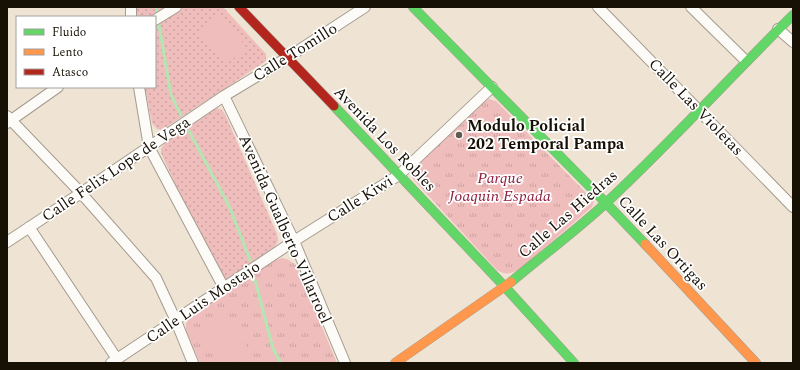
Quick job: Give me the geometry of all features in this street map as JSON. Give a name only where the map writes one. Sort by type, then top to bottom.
[{"type":"street","points":[[156,19],[176,7]]},
{"type":"street","name":"Avenida Los Robles","points":[[239,7],[505,287],[572,362]]},
{"type":"street","name":"Calle Tomillo","points":[[224,96],[287,58],[365,7]]},
{"type":"street","name":"Calle Las Ortigas","points":[[413,7],[606,203],[756,363]]},
{"type":"street","name":"Calle Las Violetas","points":[[598,7],[793,207]]},
{"type":"street","points":[[691,7],[746,62]]},
{"type":"street","name":"Calle Las Hiedras","points":[[395,363],[505,287],[606,203],[700,111],[793,15]]},
{"type":"street","points":[[778,29],[793,42]]},
{"type":"street","name":"Calle Kiwi","points":[[294,241],[399,175],[492,87]]},
{"type":"street","points":[[56,88],[8,120],[81,193],[156,278],[193,363]]},
{"type":"street","points":[[139,88],[149,147],[224,288]]},
{"type":"street","name":"Calle Felix Lope de Vega","points":[[7,242],[224,96]]},
{"type":"street","name":"Avenida Gualberto Villarroel","points":[[224,96],[294,241],[345,363]]},
{"type":"street","points":[[29,227],[114,361]]},
{"type":"street","name":"Calle Luis Mostajo","points":[[114,361],[294,241]]},
{"type":"green space","points":[[136,7],[169,7],[155,16],[137,16]]},
{"type":"green space","points":[[184,7],[223,7],[266,54],[266,61],[162,130],[157,129],[152,123],[145,88],[156,88],[156,24]]},
{"type":"green space","points":[[220,15],[247,48],[226,64],[199,32]]},
{"type":"green space","name":"Parque Joaquin Espada","points":[[489,99],[496,101],[594,201],[592,207],[519,270],[508,273],[503,273],[497,270],[413,179],[412,175],[413,170],[417,165],[485,101]]},
{"type":"green space","points":[[217,108],[222,110],[225,114],[277,234],[278,241],[275,247],[226,279],[222,279],[218,276],[161,153],[161,149],[166,142]]},
{"type":"green space","points":[[282,258],[287,259],[296,265],[337,363],[200,363],[186,330],[186,324],[189,318],[274,261]]},
{"type":"green space","points":[[230,317],[250,352],[231,363],[220,363],[202,333]]},
{"type":"waterway","points":[[156,7],[157,13]]},
{"type":"waterway","points":[[159,25],[171,95],[181,115]]},
{"type":"waterway","points":[[189,131],[230,208],[250,260]]},
{"type":"waterway","points":[[255,280],[273,349],[281,363]]},
{"type":"traffic: fast","points":[[413,7],[645,244]]},
{"type":"traffic: fast","points":[[511,282],[607,202],[793,15]]},
{"type":"traffic: fast","points":[[334,106],[505,287],[574,363]]},
{"type":"traffic: slow","points":[[645,244],[756,363]]},
{"type":"traffic: slow","points":[[395,363],[511,282]]},
{"type":"traffic: jam","points":[[239,7],[334,106]]},
{"type":"place","name":"Modulo Policial 202 Temporal Pampa","points":[[459,135]]}]
